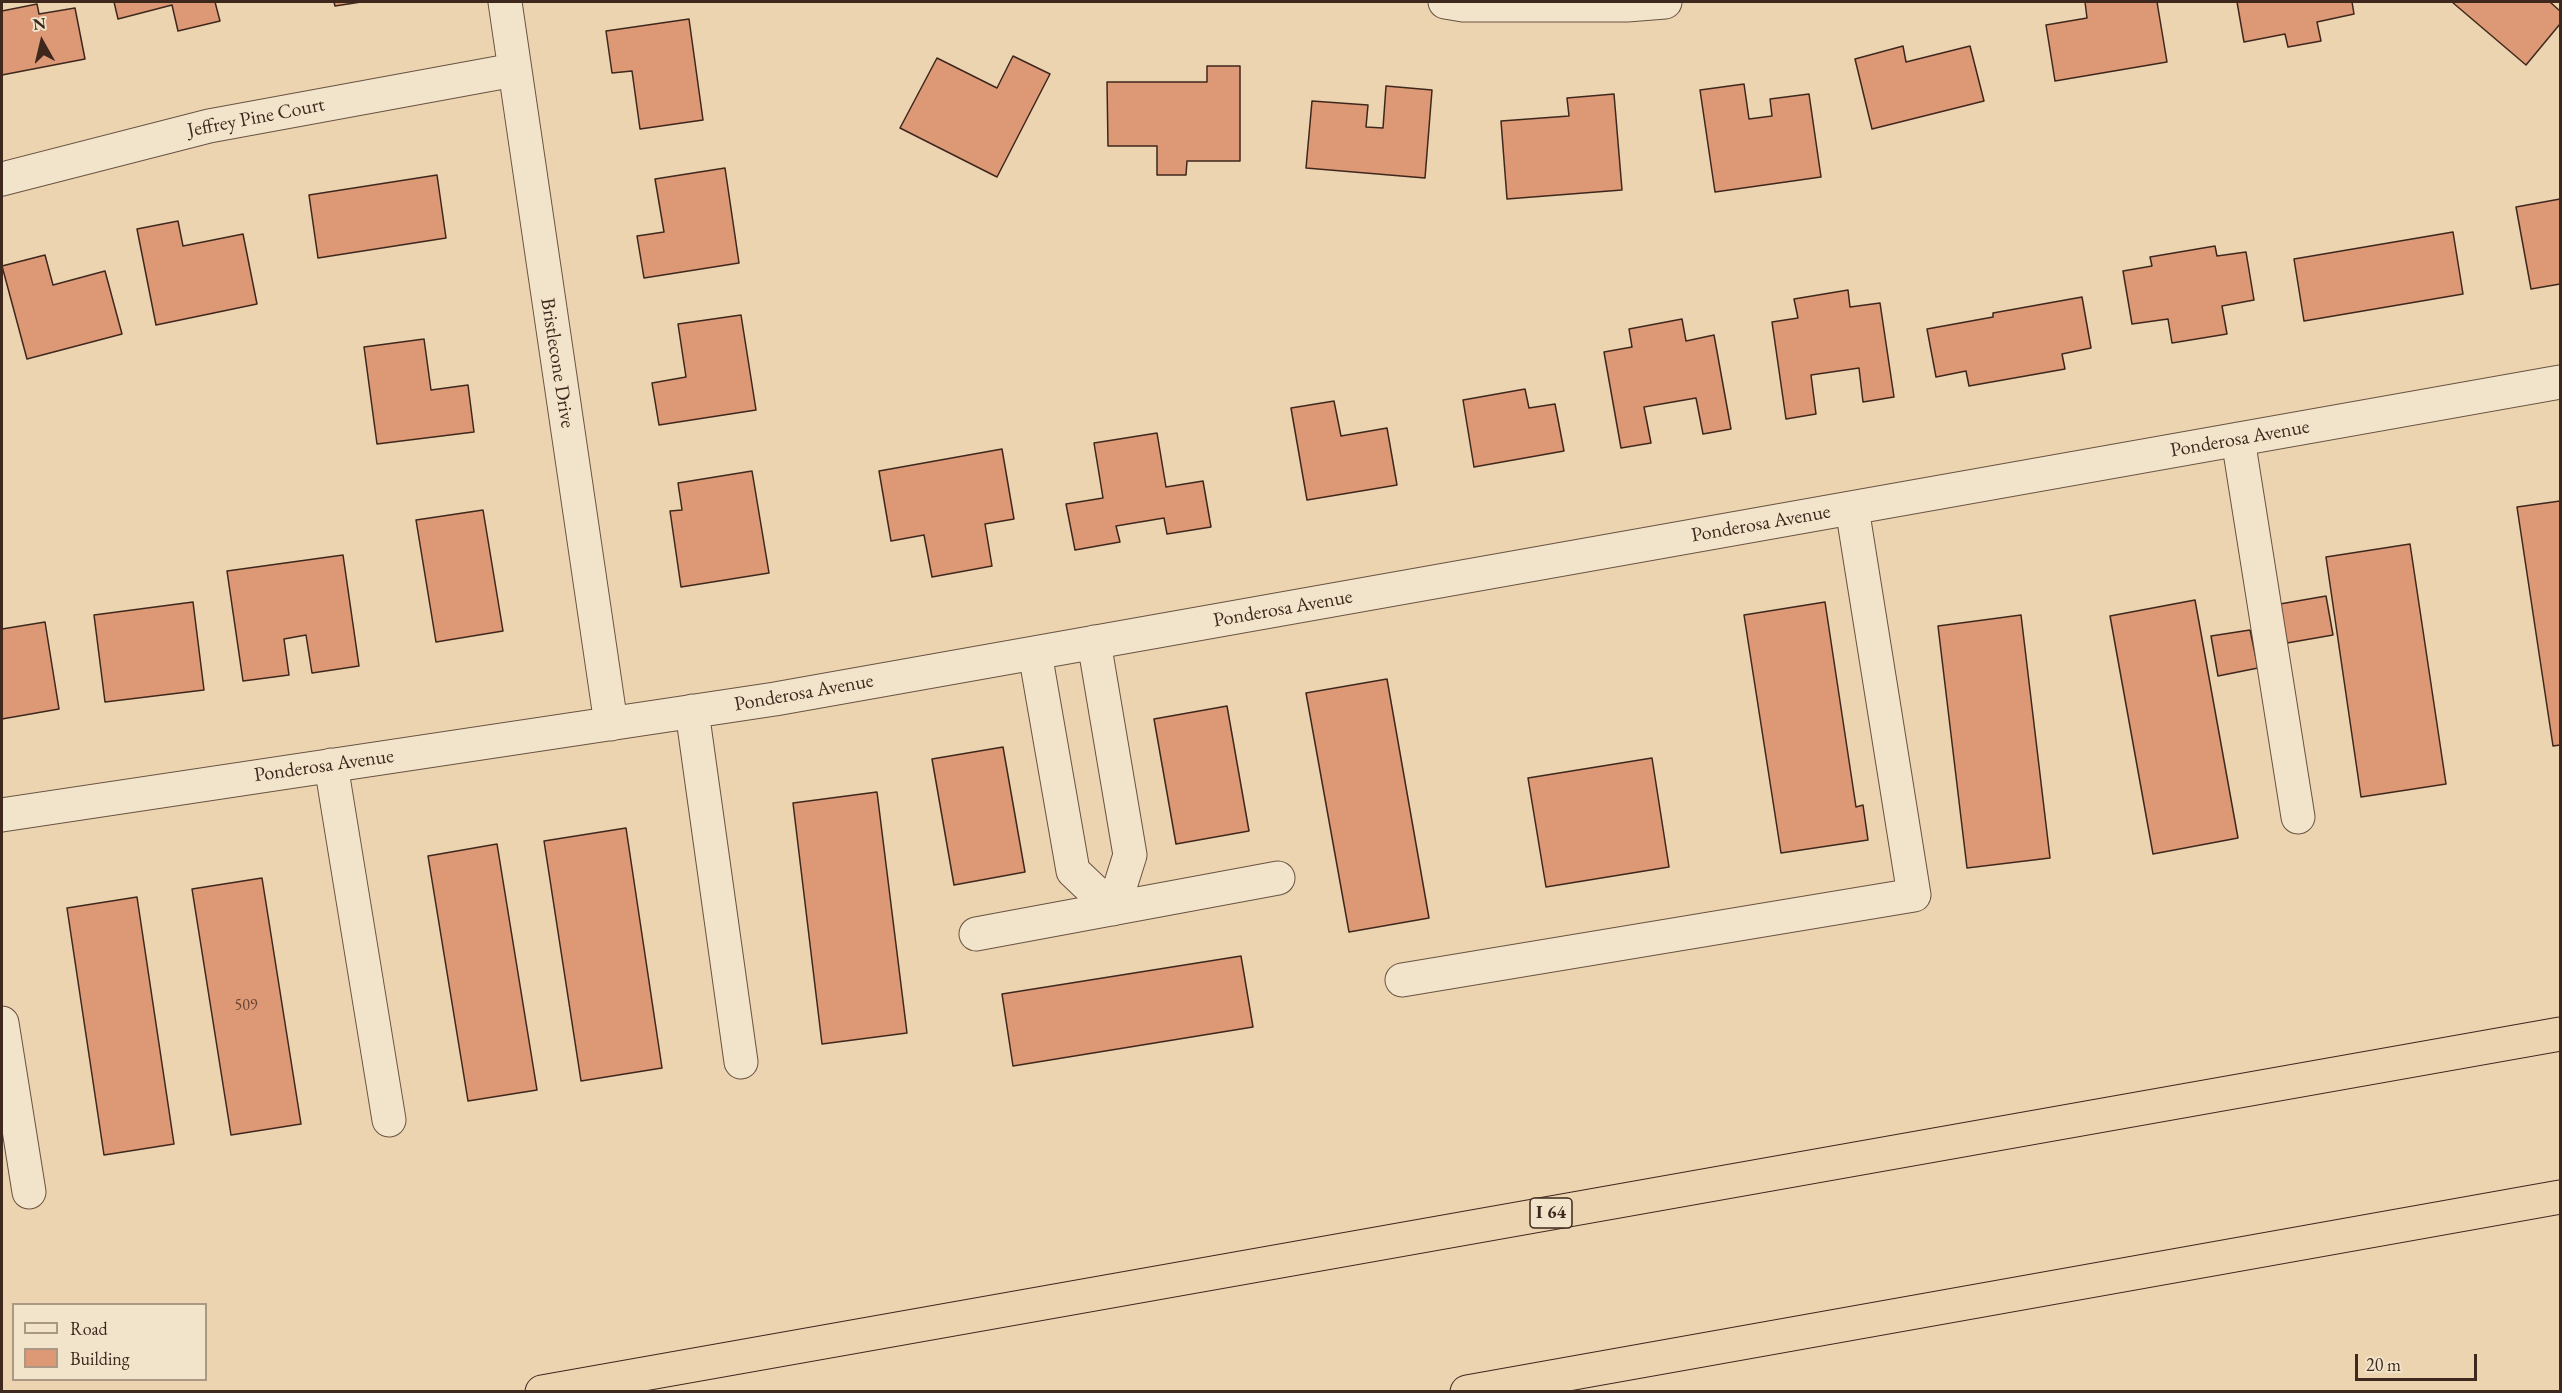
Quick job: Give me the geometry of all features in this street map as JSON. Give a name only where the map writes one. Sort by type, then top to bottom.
[{"type":"highway","name":"I 64","points":[[542,1392],[2560,1034]]},
{"type":"highway","points":[[1467,1392],[2560,1197]]},
{"type":"street","name":"Bristlecone Drive","points":[[504,2],[611,724]]},
{"type":"street","points":[[1445,2],[1463,5],[1627,5],[1665,2]]},
{"type":"street","name":"Jeffrey Pine Court","points":[[2,179],[209,126],[514,70]]},
{"type":"street","name":"Ponderosa Avenue","points":[[2,815],[775,699],[2560,382]]},
{"type":"street","points":[[2238,439],[2298,817]]},
{"type":"street","points":[[1402,980],[1914,895],[1852,508]]},
{"type":"street","points":[[1094,642],[1130,855],[1113,909]]},
{"type":"street","points":[[1035,653],[1073,872],[1113,909]]},
{"type":"street","points":[[692,711],[741,1062]]},
{"type":"street","points":[[331,765],[389,1120]]},
{"type":"street","points":[[976,934],[1278,878]]},
{"type":"street","points":[[2,1023],[29,1192]]},
{"type":"building","points":[[114,2],[215,2],[220,21],[178,31],[172,5],[118,19]]},
{"type":"building","points":[[334,2],[361,2],[335,6]]},
{"type":"building","points":[[2085,2],[2157,2],[2167,62],[2055,81],[2046,25],[2087,18]]},
{"type":"building","points":[[2237,2],[2352,2],[2354,14],[2317,22],[2321,41],[2288,47],[2285,34],[2244,42]]},
{"type":"building","points":[[2452,2],[2550,2],[2560,11],[2560,24],[2526,65]]},
{"type":"building","points":[[37,4],[39,14],[75,8],[85,59],[2,75],[2,11]]},
{"type":"building","points":[[689,19],[703,120],[640,129],[632,71],[612,73],[606,31]]},
{"type":"building","points":[[1903,46],[1906,62],[1970,46],[1984,101],[1872,129],[1855,59]]},
{"type":"building","points":[[1013,56],[1050,74],[997,177],[900,128],[937,58],[997,88]]},
{"type":"building","points":[[1207,66],[1240,66],[1240,161],[1187,161],[1186,175],[1157,175],[1157,146],[1108,146],[1107,82],[1207,82]]},
{"type":"building","points":[[1744,84],[1749,119],[1772,116],[1770,99],[1809,94],[1821,177],[1715,192],[1700,90]]},
{"type":"building","points":[[1386,86],[1432,90],[1425,178],[1306,168],[1312,101],[1368,105],[1366,127],[1383,128]]},
{"type":"building","points":[[1614,94],[1622,190],[1507,199],[1501,121],[1569,116],[1567,98]]},
{"type":"building","points":[[725,168],[739,263],[644,278],[637,236],[664,232],[655,179]]},
{"type":"building","points":[[437,175],[446,238],[318,258],[309,195]]},
{"type":"building","points":[[2560,199],[2560,284],[2531,289],[2516,207]]},
{"type":"building","points":[[178,221],[183,246],[243,234],[257,304],[156,325],[137,229]]},
{"type":"building","points":[[2453,232],[2463,294],[2304,321],[2294,259]]},
{"type":"building","points":[[2215,246],[2217,256],[2246,252],[2254,300],[2222,306],[2227,334],[2172,343],[2168,319],[2132,324],[2123,271],[2152,266],[2150,257]]},
{"type":"building","points":[[45,255],[53,285],[105,271],[122,334],[27,359],[2,266]]},
{"type":"building","points":[[1848,290],[1850,307],[1880,303],[1894,397],[1863,402],[1859,368],[1811,375],[1816,414],[1786,419],[1772,322],[1798,318],[1794,299]]},
{"type":"building","points":[[2082,297],[2091,348],[2062,354],[2065,369],[1969,386],[1966,371],[1936,377],[1927,329],[1993,317],[1993,313]]},
{"type":"building","points":[[741,315],[756,410],[659,425],[652,383],[686,377],[678,324]]},
{"type":"building","points":[[1682,319],[1686,341],[1714,335],[1731,429],[1703,434],[1696,398],[1644,407],[1651,443],[1621,448],[1604,352],[1632,347],[1629,329]]},
{"type":"building","points":[[424,339],[431,390],[468,385],[474,432],[377,444],[364,347]]},
{"type":"building","points":[[1525,389],[1529,408],[1555,404],[1564,451],[1474,467],[1463,400]]},
{"type":"building","points":[[1334,401],[1341,436],[1387,428],[1397,485],[1307,500],[1291,408]]},
{"type":"building","points":[[1157,433],[1166,487],[1203,481],[1211,527],[1167,534],[1164,518],[1116,526],[1120,542],[1075,550],[1066,504],[1103,498],[1094,443]]},
{"type":"building","points":[[1002,449],[1014,519],[985,524],[992,566],[932,577],[924,535],[891,541],[879,471]]},
{"type":"building","points":[[752,471],[769,573],[681,587],[670,511],[682,510],[678,483]]},
{"type":"building","points":[[2560,501],[2560,745],[2553,746],[2517,507]]},
{"type":"building","points":[[483,510],[503,631],[436,642],[416,520]]},
{"type":"building","points":[[2410,544],[2446,784],[2361,797],[2326,557]]},
{"type":"building","points":[[343,555],[359,666],[312,673],[306,635],[284,639],[289,675],[243,681],[227,571]]},
{"type":"building","points":[[2326,596],[2333,635],[2287,643],[2280,604]]},
{"type":"building","points":[[2195,600],[2238,838],[2153,854],[2110,616]]},
{"type":"building","points":[[193,602],[204,690],[105,702],[94,615]]},
{"type":"building","points":[[1825,602],[1856,807],[1863,805],[1868,840],[1781,853],[1744,615]]},
{"type":"building","points":[[2021,615],[2050,858],[1967,868],[1938,626]]},
{"type":"building","points":[[45,622],[59,709],[2,719],[2,629]]},
{"type":"building","points":[[2250,630],[2258,668],[2218,676],[2211,636]]},
{"type":"building","points":[[1387,679],[1429,918],[1349,932],[1306,693]]},
{"type":"building","points":[[1227,706],[1249,831],[1176,844],[1154,719]]},
{"type":"building","points":[[1003,747],[1025,872],[954,885],[932,759]]},
{"type":"building","points":[[1652,758],[1669,867],[1546,887],[1528,778]]},
{"type":"building","points":[[877,792],[907,1033],[822,1044],[793,803]]},
{"type":"building","points":[[626,828],[662,1068],[581,1081],[544,841]]},
{"type":"building","points":[[497,844],[537,1090],[468,1101],[428,856]]},
{"type":"building","points":[[262,878],[301,1124],[231,1135],[192,889]]},
{"type":"building","points":[[137,897],[174,1144],[104,1155],[67,908]]},
{"type":"building","points":[[1241,956],[1253,1027],[1013,1066],[1002,994]]}]
